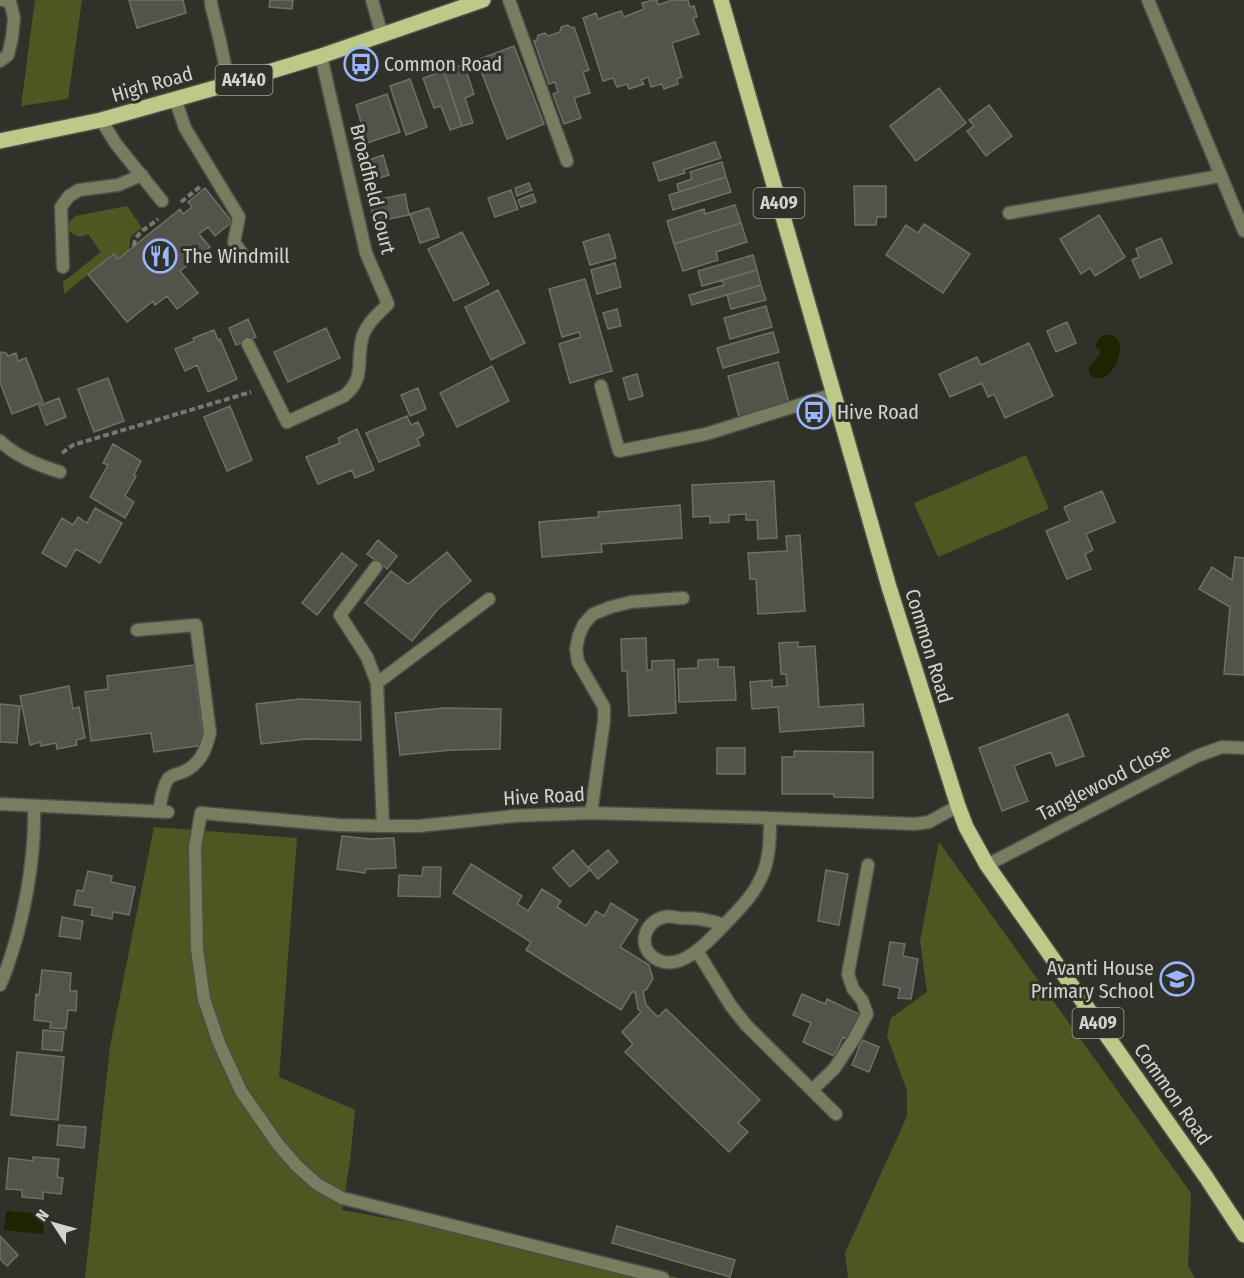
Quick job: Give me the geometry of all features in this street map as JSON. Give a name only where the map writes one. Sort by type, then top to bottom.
[{"type":"main road","name":"High Road","points":[[0,141],[101,120],[229,84],[321,56],[483,0]]},
{"type":"main road","name":"Common Road","points":[[721,0],[889,587],[966,827],[987,865],[1206,1177],[1244,1235]]},
{"type":"street","points":[[0,61],[8,55],[14,18],[10,2],[3,0]]},
{"type":"street","points":[[211,0],[229,84]]},
{"type":"street","points":[[372,0],[382,35]]},
{"type":"street","points":[[509,0],[567,161]]},
{"type":"street","points":[[1148,0],[1244,231]]},
{"type":"street","name":"Broadfield Court","points":[[269,386],[286,422],[344,396],[357,382],[365,330],[388,304],[366,253],[321,56]]},
{"type":"street","points":[[175,99],[185,128],[239,217],[234,242],[246,259]]},
{"type":"street","points":[[101,120],[116,144],[162,201]]},
{"type":"street","points":[[63,267],[60,207],[69,196],[80,190],[118,185],[142,175]]},
{"type":"street","points":[[1009,213],[1220,176]]},
{"type":"street","points":[[248,345],[269,386]]},
{"type":"street","points":[[601,386],[619,451],[706,434],[834,394]]},
{"type":"street","points":[[0,441],[8,449],[25,459],[60,472]]},
{"type":"street","points":[[376,567],[340,615],[367,657],[378,683],[383,826]]},
{"type":"street","points":[[591,813],[604,707],[578,662],[576,649],[579,635],[584,624],[593,614],[611,607],[631,602],[683,598]]},
{"type":"street","points":[[378,683],[489,599]]},
{"type":"street","points":[[0,804],[163,811],[165,785],[170,776],[187,771],[200,759],[206,749],[210,733],[196,625],[137,630]]},
{"type":"street","name":"Tanglewood Close","points":[[987,865],[1197,756],[1222,747],[1244,748]]},
{"type":"street","points":[[0,986],[26,900],[33,849],[34,806]]},
{"type":"street","name":"Hive Road","points":[[663,1278],[342,1198],[317,1184],[296,1165],[277,1143],[241,1091],[219,1043],[204,999],[197,949],[195,847],[201,813],[339,825],[383,826],[419,826],[514,816],[591,813],[915,824],[929,822],[958,806]]},
{"type":"street","points":[[723,925],[708,919],[665,917],[655,921],[648,930],[644,938],[644,946],[660,961],[669,962],[682,959],[697,951],[723,925],[747,901],[761,879],[770,850],[770,818]]},
{"type":"street","points":[[812,1090],[834,1069],[867,1014],[862,1000],[853,989],[848,974],[868,865]]},
{"type":"street","points":[[697,951],[731,1006],[747,1026],[836,1114]]},
{"type":"path","points":[[40,466],[73,445],[269,386]]},
{"type":"shaded area","points":[[35,0],[82,0],[68,99],[21,106]]},
{"type":"shaded area","points":[[127,206],[142,228],[131,236],[129,250],[118,259],[113,254],[64,294],[63,282],[101,252],[88,234],[80,236],[70,231],[69,222],[75,216]]},
{"type":"shaded area","points":[[1103,335],[1113,336],[1118,340],[1119,357],[1110,373],[1103,378],[1096,378],[1090,374],[1089,367],[1100,355],[1100,348],[1096,349],[1096,347]]},
{"type":"shaded area","points":[[1026,455],[1049,509],[938,557],[914,503]]},
{"type":"shaded area","points":[[154,827],[297,838],[279,1077],[355,1110],[342,1210],[605,1258],[679,1278],[85,1278],[110,1046]]},
{"type":"shaded area","points":[[939,842],[1191,1193],[1188,1266],[1195,1278],[848,1278],[845,1253],[907,1116],[907,1091],[887,1036],[891,1018],[927,992],[920,941]]},
{"type":"shaded area","points":[[6,1211],[45,1214],[43,1234],[4,1230]]},
{"type":"building","points":[[129,0],[183,0],[186,13],[137,28]]},
{"type":"building","points":[[270,0],[293,0],[292,9],[269,7]]},
{"type":"building","points":[[657,0],[658,5],[672,0],[688,0],[690,7],[694,6],[697,17],[693,18],[699,34],[672,43],[682,77],[677,79],[678,84],[664,89],[662,84],[651,87],[648,77],[641,80],[644,84],[629,89],[627,84],[617,87],[613,78],[603,81],[583,18],[596,13],[598,19],[621,11],[624,17],[644,9],[642,3]]},
{"type":"building","points":[[567,25],[574,27],[589,70],[583,72],[590,93],[574,98],[581,118],[564,124],[553,94],[558,92],[555,82],[549,84],[534,41],[537,40],[538,35],[545,33],[548,36],[560,32],[561,27]]},
{"type":"building","points":[[514,46],[544,124],[507,139],[477,60]]},
{"type":"building","points":[[464,64],[474,94],[465,98],[473,123],[462,126],[444,71]]},
{"type":"building","points":[[444,71],[462,126],[450,130],[441,106],[434,108],[423,78]]},
{"type":"building","points":[[410,79],[427,127],[406,135],[390,86]]},
{"type":"building","points":[[939,88],[966,123],[916,161],[890,126]]},
{"type":"building","points":[[387,94],[400,132],[367,143],[356,105]]},
{"type":"building","points":[[989,105],[1012,136],[986,156],[967,131],[974,126],[969,120]]},
{"type":"building","points":[[715,142],[721,158],[683,170],[685,173],[659,181],[653,163]]},
{"type":"building","points":[[383,155],[389,175],[370,181],[363,162]]},
{"type":"building","points":[[722,162],[726,177],[679,192],[677,184],[692,179],[690,172]]},
{"type":"building","points":[[726,177],[731,192],[673,210],[669,195]]},
{"type":"building","points":[[529,183],[532,190],[517,196],[515,188]]},
{"type":"building","points":[[854,186],[886,186],[886,217],[877,217],[876,225],[855,225]]},
{"type":"building","name":"The Windmill","points":[[205,188],[232,222],[215,236],[208,227],[199,234],[210,247],[180,271],[198,293],[177,309],[167,296],[155,305],[153,301],[127,322],[88,274],[114,254],[118,259],[180,209],[183,214],[192,207],[188,202]]},
{"type":"building","points":[[511,190],[518,209],[495,217],[488,198]]},
{"type":"building","points":[[405,194],[409,215],[374,222],[370,201]]},
{"type":"building","points":[[533,194],[536,202],[521,207],[518,200]]},
{"type":"building","points":[[735,205],[741,223],[674,244],[667,221],[704,209],[705,214]]},
{"type":"building","points":[[429,208],[439,237],[420,243],[410,214]]},
{"type":"building","points":[[1099,215],[1125,257],[1095,276],[1090,268],[1081,274],[1060,239]]},
{"type":"building","points":[[741,223],[747,242],[716,252],[718,260],[683,271],[674,244]]},
{"type":"building","points":[[924,224],[970,254],[943,293],[886,255],[906,225],[918,233]]},
{"type":"building","points":[[462,232],[489,284],[454,301],[428,249]]},
{"type":"building","points":[[609,234],[616,258],[590,265],[583,242]]},
{"type":"building","points":[[1161,238],[1172,263],[1140,278],[1132,260],[1139,257],[1136,249]]},
{"type":"building","points":[[753,255],[757,270],[702,286],[698,271]]},
{"type":"building","points":[[615,263],[621,287],[597,294],[591,270]]},
{"type":"building","points":[[757,270],[761,285],[692,305],[689,295],[724,285],[722,280]]},
{"type":"building","points":[[585,279],[612,371],[570,383],[559,344],[581,337],[579,332],[562,337],[549,289]]},
{"type":"building","points":[[761,285],[766,300],[731,309],[727,295]]},
{"type":"building","points":[[498,290],[525,343],[491,360],[465,307]]},
{"type":"building","points":[[766,306],[772,327],[730,339],[724,318]]},
{"type":"building","points":[[617,309],[621,326],[608,329],[603,313]]},
{"type":"building","points":[[248,319],[256,337],[236,345],[229,328]]},
{"type":"building","points":[[1067,322],[1076,343],[1056,352],[1047,331]]},
{"type":"building","points":[[326,328],[340,358],[288,382],[274,352]]},
{"type":"building","points":[[214,330],[237,379],[208,392],[197,365],[185,371],[175,349],[194,341],[193,338]]},
{"type":"building","points":[[773,332],[779,352],[723,368],[717,348]]},
{"type":"building","points":[[1029,343],[1053,396],[1005,418],[994,394],[988,397],[982,383],[950,397],[939,374],[977,357],[981,365]]},
{"type":"building","points":[[0,352],[8,356],[16,353],[18,361],[26,358],[43,402],[12,414],[0,382]]},
{"type":"building","points":[[778,362],[789,403],[739,417],[728,376]]},
{"type":"building","points":[[492,366],[509,401],[457,427],[440,393]]},
{"type":"building","points":[[637,374],[643,396],[629,400],[623,378]]},
{"type":"building","points":[[108,378],[124,421],[94,432],[78,389]]},
{"type":"building","points":[[418,388],[426,409],[410,416],[401,395]]},
{"type":"building","points":[[59,398],[66,417],[46,425],[39,406]]},
{"type":"building","points":[[230,406],[252,460],[227,471],[204,417]]},
{"type":"building","points":[[407,416],[411,425],[418,422],[424,435],[417,439],[420,445],[379,462],[366,433]]},
{"type":"building","points":[[357,429],[374,470],[355,478],[352,470],[318,484],[306,457],[340,443],[338,438]]},
{"type":"building","points":[[113,444],[141,461],[125,496],[134,502],[125,518],[90,497],[108,465],[103,463]]},
{"type":"building","points":[[774,481],[777,538],[758,539],[757,520],[746,520],[746,514],[729,515],[729,522],[710,523],[710,516],[693,517],[692,485]]},
{"type":"building","points":[[1102,491],[1115,522],[1086,534],[1093,550],[1085,554],[1091,569],[1067,579],[1046,531],[1070,521],[1064,507]]},
{"type":"building","points":[[680,505],[682,538],[601,544],[602,552],[542,557],[539,522],[599,517],[598,512]]},
{"type":"building","points":[[95,508],[122,523],[100,563],[76,549],[66,567],[42,553],[62,518],[73,525],[78,517],[87,523]]},
{"type":"building","points":[[800,535],[805,611],[758,614],[756,579],[750,579],[748,553],[787,551],[786,536]]},
{"type":"building","points":[[378,540],[397,556],[387,569],[367,554]]},
{"type":"building","points":[[447,552],[471,581],[438,609],[412,641],[365,603],[391,571],[408,584]]},
{"type":"building","points":[[342,553],[357,565],[317,615],[302,603]]},
{"type":"building","points":[[1235,557],[1244,558],[1244,675],[1224,674],[1230,607],[1199,589],[1212,567],[1232,580]]},
{"type":"building","points":[[646,638],[647,670],[652,670],[652,661],[674,660],[676,713],[629,716],[627,671],[622,671],[621,639]]},
{"type":"building","points":[[798,642],[798,647],[815,646],[819,707],[863,704],[864,726],[780,732],[778,707],[752,709],[750,682],[772,680],[772,687],[787,686],[786,674],[781,674],[779,643]]},
{"type":"building","points":[[718,659],[718,667],[734,667],[736,700],[679,702],[678,669],[698,668],[698,660]]},
{"type":"building","points":[[194,665],[204,745],[154,752],[151,733],[91,741],[85,692],[108,689],[107,676]]},
{"type":"building","points":[[69,686],[73,709],[79,707],[85,738],[76,740],[77,745],[57,749],[56,743],[41,746],[40,742],[30,745],[20,696]]},
{"type":"building","points":[[301,699],[360,702],[361,740],[306,739],[261,744],[256,704]]},
{"type":"building","points":[[0,704],[20,706],[17,743],[0,742]]},
{"type":"building","points":[[444,708],[501,709],[500,749],[452,750],[400,755],[395,713]]},
{"type":"building","points":[[1068,714],[1084,756],[1056,766],[1051,752],[1014,766],[1028,801],[1002,811],[979,748]]},
{"type":"building","points":[[717,748],[745,748],[745,774],[717,774]]},
{"type":"building","points":[[794,751],[873,752],[873,798],[834,797],[834,794],[782,794],[782,757],[794,757]]},
{"type":"building","points":[[342,836],[370,839],[394,838],[396,868],[366,869],[365,873],[337,869]]},
{"type":"building","points":[[573,850],[590,870],[570,887],[553,868]]},
{"type":"building","points":[[608,850],[618,862],[598,879],[588,867]]},
{"type":"building","points":[[471,864],[522,896],[517,904],[528,911],[542,889],[561,901],[557,907],[586,926],[596,911],[604,916],[611,903],[638,920],[620,947],[649,965],[653,979],[643,991],[646,1005],[658,1017],[666,1009],[760,1100],[738,1123],[748,1132],[729,1152],[625,1052],[633,1044],[622,1032],[641,1012],[638,1009],[635,992],[632,992],[621,1010],[526,950],[531,942],[453,893]]},
{"type":"building","points":[[423,867],[441,867],[440,897],[398,896],[399,875],[422,876]]},
{"type":"building","points":[[826,870],[848,874],[839,925],[818,921]]},
{"type":"building","points":[[88,871],[112,876],[111,882],[135,887],[129,915],[113,912],[112,919],[91,915],[93,908],[74,905],[77,890],[83,891]]},
{"type":"building","points":[[62,917],[83,921],[80,939],[59,936]]},
{"type":"building","points":[[890,942],[905,944],[903,956],[918,959],[911,999],[898,998],[900,988],[883,985]]},
{"type":"building","points":[[42,970],[71,973],[70,991],[77,991],[76,1011],[68,1010],[66,1029],[50,1028],[51,1022],[34,1020],[36,994],[39,995]]},
{"type":"building","points":[[802,994],[825,1004],[827,999],[861,1015],[849,1040],[843,1037],[834,1056],[803,1042],[811,1023],[793,1015]]},
{"type":"building","points":[[43,1030],[64,1032],[62,1051],[42,1049]]},
{"type":"building","points":[[862,1040],[879,1047],[869,1072],[852,1065]]},
{"type":"building","points":[[17,1052],[64,1057],[58,1120],[11,1115]]},
{"type":"building","points":[[59,1125],[86,1127],[84,1148],[57,1145]]},
{"type":"building","points":[[33,1157],[59,1159],[57,1177],[63,1178],[61,1194],[43,1192],[43,1199],[22,1197],[22,1190],[6,1189],[9,1158],[33,1161]]},
{"type":"building","points":[[617,1226],[735,1260],[730,1277],[612,1243]]},
{"type":"building","points":[[0,1236],[18,1255],[7,1266],[0,1259]]},
{"type":"place","name":"Common Road","points":[[361,64]]},
{"type":"place","name":"The Windmill","points":[[160,256]]},
{"type":"place","name":"Hive Road","points":[[814,412]]},
{"type":"place","name":"Avanti House Primary School","points":[[1177,979]]}]
